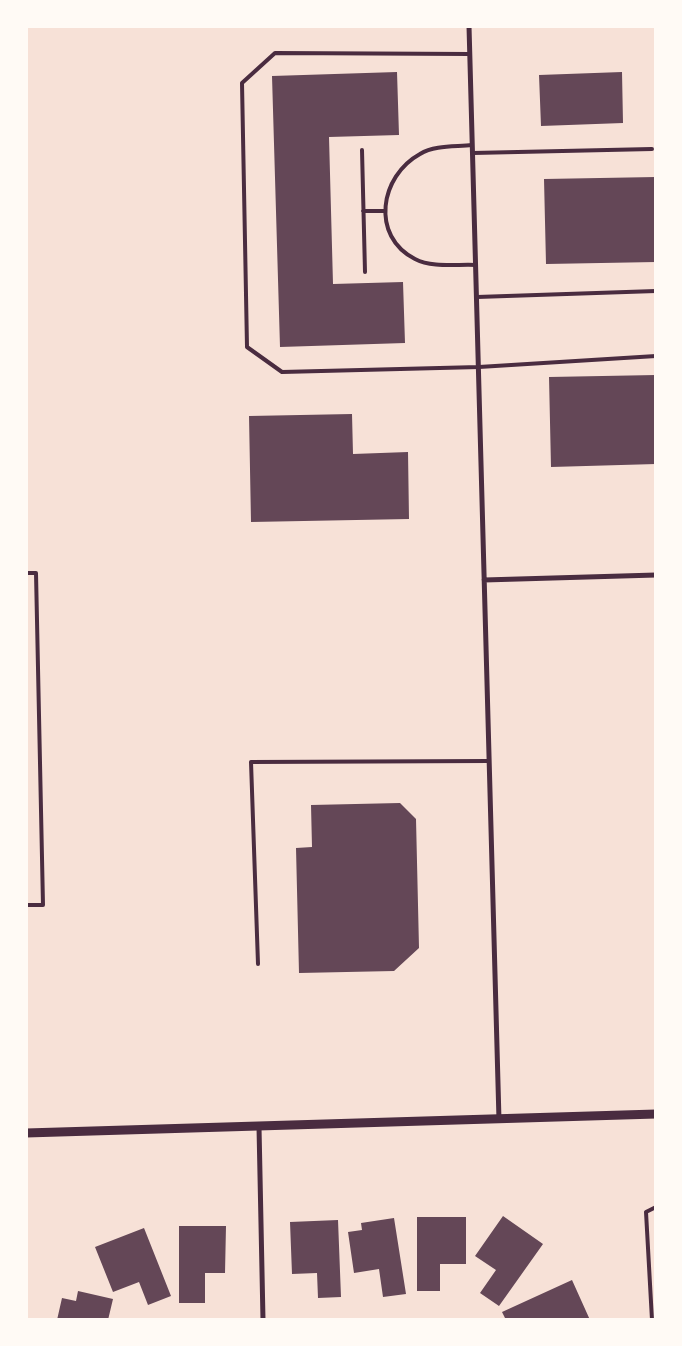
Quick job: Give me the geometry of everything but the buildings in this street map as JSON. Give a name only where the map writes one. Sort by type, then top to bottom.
[{"type":"street","points":[[469,26],[499,1120]]},
{"type":"street","points":[[484,580],[656,575]]},
{"type":"street","points":[[26,1133],[656,1114]]},
{"type":"street","points":[[259,1127],[263,1320]]},
{"type":"lane","points":[[470,54],[275,53],[242,83],[247,347],[282,372],[479,366],[656,356]]},
{"type":"lane","points":[[472,145],[436,148],[422,153],[406,163],[389,185],[385,211],[387,224],[393,240],[402,251],[416,260],[434,264],[476,265]]},
{"type":"lane","points":[[473,153],[652,149]]},
{"type":"lane","points":[[362,150],[365,272]]},
{"type":"lane","points":[[363,211],[385,211]]},
{"type":"lane","points":[[477,297],[656,291]]},
{"type":"lane","points":[[26,573],[36,573],[43,905],[26,905]]},
{"type":"lane","points":[[258,964],[251,762],[489,761]]},
{"type":"lane","points":[[652,1320],[646,1212],[656,1207]]}]
